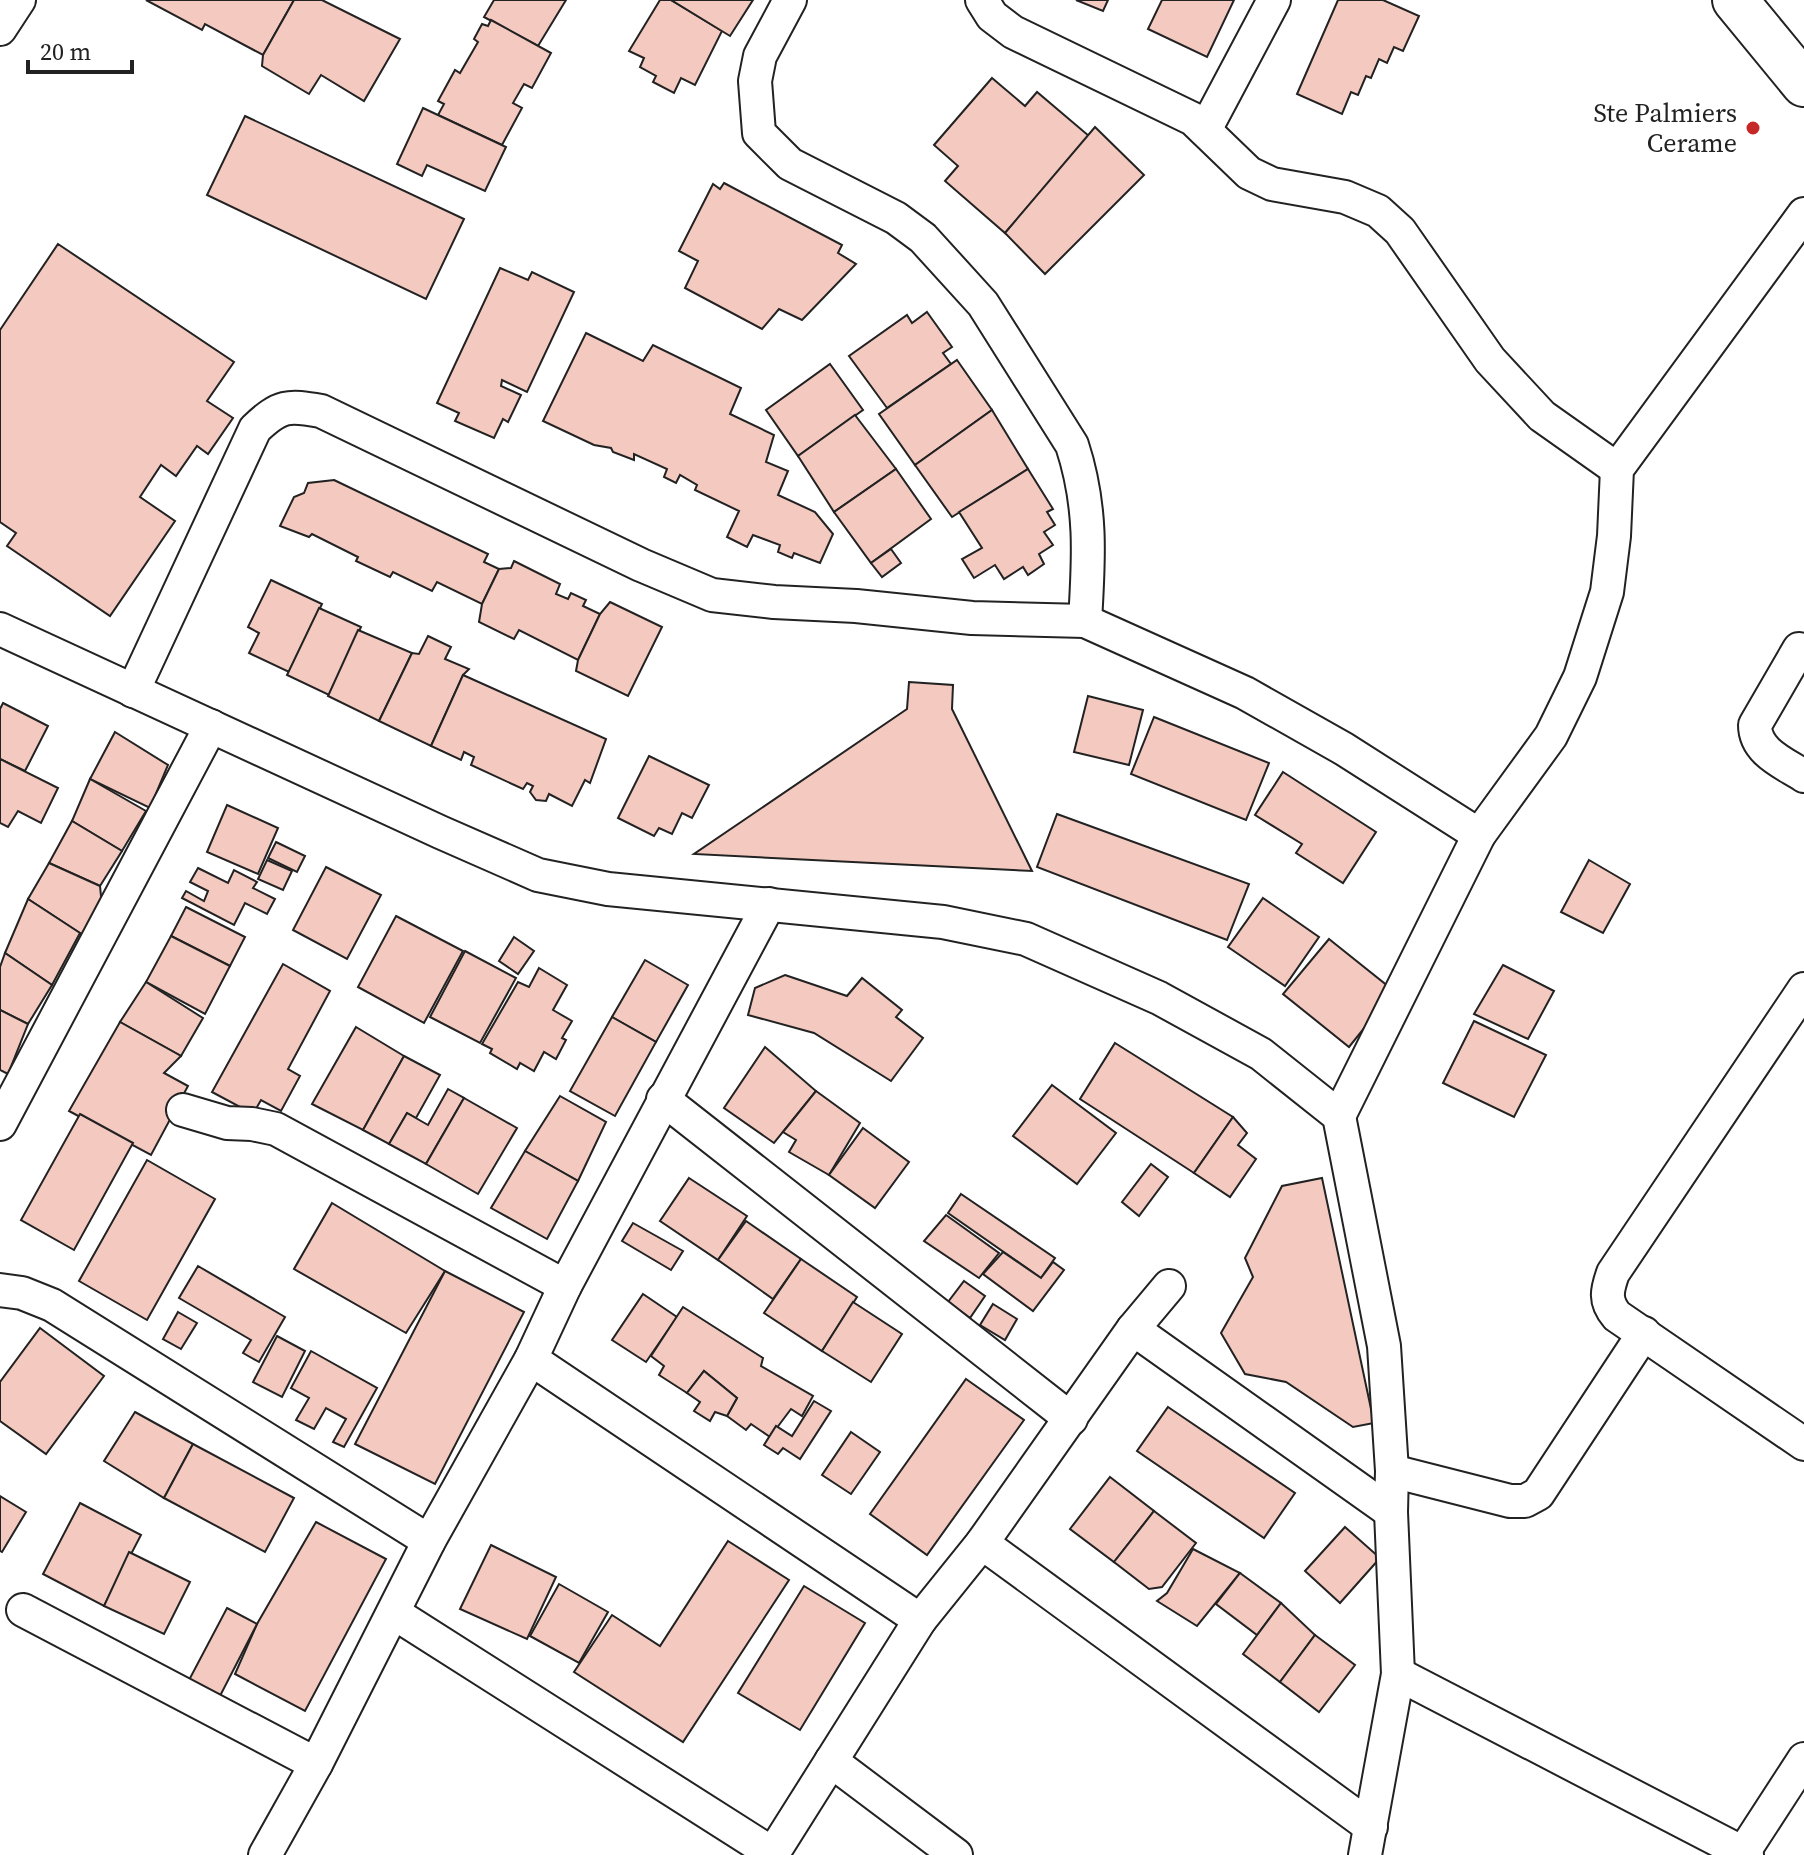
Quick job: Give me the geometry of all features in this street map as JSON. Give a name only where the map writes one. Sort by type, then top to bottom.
[{"type":"main road","points":[[1735,0],[1804,84]]},
{"type":"street","points":[[0,29],[19,0]]},
{"type":"street","points":[[790,0],[760,56],[755,81],[759,133],[790,164],[896,218],[923,238],[983,304],[1072,445],[1080,471],[1090,537],[1085,621]]},
{"type":"street","points":[[982,0],[992,16],[1013,32],[1193,119],[1249,173],[1272,184],[1345,197],[1378,211],[1400,231],[1490,360],[1542,416],[1617,469]]},
{"type":"street","points":[[1205,130],[1274,0]]},
{"type":"street","points":[[982,1543],[1368,1841],[1398,1674],[1392,1471],[1384,1346],[1339,1116],[1479,835],[1551,736],[1580,677],[1607,592],[1614,536],[1617,469],[1804,214]]},
{"type":"street","points":[[133,691],[255,429],[273,411],[292,406],[321,411],[641,565],[712,595],[972,618],[1085,621],[1245,693],[1344,749],[1479,835]]},
{"type":"street","points":[[0,629],[538,875],[608,889],[943,922],[1026,939],[1159,998],[1261,1054],[1339,1116]]},
{"type":"street","points":[[1799,649],[1755,725],[1755,738],[1764,749],[1804,776]]},
{"type":"street","points":[[0,1124],[211,726]]},
{"type":"street","points":[[276,1851],[316,1764],[429,1541],[531,1359],[565,1286],[769,904]]},
{"type":"street","points":[[1804,989],[1613,1273],[1606,1292],[1609,1307],[1617,1316],[1804,1444]]},
{"type":"street","points":[[663,1099],[1071,1419]]},
{"type":"street","points":[[183,1110],[227,1123],[276,1129],[565,1286]]},
{"type":"street","points":[[394,1613],[772,1854],[920,1620],[982,1543],[1133,1329],[1169,1286]]},
{"type":"street","points":[[0,1290],[22,1293],[52,1305],[429,1541]]},
{"type":"street","points":[[1133,1329],[1391,1512]]},
{"type":"street","points":[[1392,1471],[1510,1501],[1525,1501],[1538,1494],[1644,1333]]},
{"type":"street","points":[[531,1359],[920,1620]]},
{"type":"street","points":[[23,1610],[316,1764]]},
{"type":"street","points":[[1398,1674],[1745,1854],[1804,1759]]},
{"type":"street","points":[[831,1761],[956,1855]]},
{"type":"building","points":[[146,0],[294,0],[263,55],[205,24],[202,30]]},
{"type":"building","points":[[294,0],[322,0],[400,39],[364,101],[321,75],[309,94],[262,66],[263,55]]},
{"type":"building","points":[[494,0],[566,0],[538,46],[484,17]]},
{"type":"building","points":[[660,0],[671,0],[722,31],[695,85],[681,78],[674,93],[653,82],[656,76],[640,67],[644,58],[629,51]]},
{"type":"building","points":[[671,0],[753,0],[730,36]]},
{"type":"building","points":[[1076,0],[1108,0],[1103,11]]},
{"type":"building","points":[[1162,0],[1234,0],[1207,57],[1148,29]]},
{"type":"building","points":[[1338,0],[1383,0],[1419,16],[1403,51],[1394,47],[1387,63],[1379,59],[1371,78],[1366,76],[1358,95],[1351,92],[1342,114],[1297,94]]},
{"type":"building","points":[[491,20],[551,53],[532,88],[524,84],[513,103],[522,108],[502,145],[438,115],[444,104],[438,101],[455,70],[460,73],[478,42],[474,39],[482,24],[488,26]]},
{"type":"building","points":[[992,78],[1025,106],[1037,92],[1089,136],[1005,233],[945,181],[958,166],[934,145]]},
{"type":"building","points":[[423,108],[506,147],[485,191],[427,165],[422,176],[397,164]]},
{"type":"building","points":[[245,116],[464,219],[426,299],[207,195]]},
{"type":"building","points":[[1095,127],[1144,175],[1045,274],[1005,233]]},
{"type":"building","points":[[724,183],[842,245],[838,253],[856,264],[802,320],[779,309],[762,329],[685,288],[698,261],[679,251],[713,184],[720,189]]},
{"type":"building","points":[[58,244],[234,362],[207,401],[233,418],[208,454],[197,446],[176,476],[161,465],[140,497],[175,521],[110,616],[7,546],[16,533],[0,522],[0,330]]},
{"type":"building","points":[[500,268],[528,280],[532,272],[574,292],[527,392],[502,380],[501,386],[521,395],[508,422],[503,419],[494,438],[455,421],[459,413],[437,403]]},
{"type":"building","points":[[927,312],[952,347],[943,353],[951,364],[887,408],[849,356],[907,315],[912,323]]},
{"type":"building","points":[[586,333],[643,361],[653,345],[741,388],[730,414],[774,435],[766,462],[788,471],[778,495],[815,512],[833,534],[820,563],[794,553],[792,558],[778,552],[780,545],[753,535],[747,547],[727,537],[739,511],[695,490],[697,485],[680,475],[676,483],[664,477],[667,469],[634,454],[634,460],[613,452],[611,448],[594,445],[543,421]]},
{"type":"building","points":[[957,360],[992,410],[915,465],[879,414]]},
{"type":"building","points":[[830,364],[863,410],[798,456],[766,410]]},
{"type":"building","points":[[992,410],[1028,469],[952,517],[915,465]]},
{"type":"building","points":[[855,415],[896,469],[834,512],[798,456]]},
{"type":"building","points":[[896,469],[931,519],[871,563],[834,512]]},
{"type":"building","points":[[1028,469],[1053,509],[1047,512],[1055,525],[1044,532],[1053,545],[1039,554],[1044,564],[1028,575],[1023,567],[1004,579],[995,565],[974,578],[962,559],[982,548],[959,512]]},
{"type":"building","points":[[334,480],[488,554],[484,562],[499,569],[482,604],[437,582],[432,591],[393,572],[390,577],[356,561],[358,557],[312,534],[309,537],[280,526],[294,497],[304,493],[308,483]]},
{"type":"building","points":[[891,549],[901,563],[882,577],[871,563]]},
{"type":"building","points":[[514,561],[560,584],[556,594],[568,599],[571,593],[586,600],[583,606],[600,614],[578,660],[519,630],[514,639],[479,622],[482,604],[499,569],[511,568]]},
{"type":"building","points":[[271,580],[322,604],[289,672],[249,653],[259,633],[248,627]]},
{"type":"building","points":[[610,602],[662,627],[628,696],[576,671],[578,660],[600,614]]},
{"type":"building","points":[[319,608],[361,627],[329,695],[287,675]]},
{"type":"building","points":[[358,630],[412,653],[379,721],[328,696]]},
{"type":"building","points":[[428,636],[451,647],[445,659],[469,669],[463,675],[431,746],[379,721],[412,653],[419,654]]},
{"type":"building","points":[[463,675],[606,739],[590,783],[585,780],[572,806],[549,794],[546,801],[536,800],[530,792],[533,786],[527,783],[523,789],[471,765],[474,757],[464,752],[461,760],[431,746]]},
{"type":"building","points":[[909,682],[953,685],[952,709],[1032,871],[694,854],[907,709]]},
{"type":"building","points":[[1088,696],[1143,710],[1129,765],[1074,752]]},
{"type":"building","points":[[3,703],[48,726],[25,771],[0,759],[0,709]]},
{"type":"building","points":[[1154,717],[1269,763],[1246,820],[1131,774]]},
{"type":"building","points":[[115,732],[168,765],[150,808],[90,779]]},
{"type":"building","points":[[649,756],[709,785],[692,818],[682,813],[672,834],[659,828],[654,836],[618,818]]},
{"type":"building","points":[[0,759],[58,788],[41,823],[18,811],[8,827],[0,823]]},
{"type":"building","points":[[1283,772],[1376,832],[1343,883],[1296,853],[1302,844],[1255,815]]},
{"type":"building","points":[[90,779],[146,811],[122,851],[72,821]]},
{"type":"building","points":[[227,805],[278,828],[258,874],[207,852]]},
{"type":"building","points":[[1057,814],[1249,884],[1227,940],[1037,867]]},
{"type":"building","points":[[72,821],[122,851],[100,886],[49,863]]},
{"type":"building","points":[[276,842],[305,856],[297,872],[268,858]]},
{"type":"building","points":[[267,860],[292,871],[283,890],[258,879]]},
{"type":"building","points":[[1589,860],[1630,884],[1603,933],[1561,912]]},
{"type":"building","points":[[49,863],[100,886],[102,906],[86,937],[28,899]]},
{"type":"building","points":[[326,867],[381,895],[347,959],[293,930]]},
{"type":"building","points":[[198,868],[228,883],[234,870],[257,882],[253,888],[275,899],[267,914],[245,903],[234,925],[182,898],[186,891],[204,901],[208,891],[190,882]]},
{"type":"building","points":[[1263,898],[1319,937],[1285,986],[1228,947]]},
{"type":"building","points":[[28,899],[80,933],[52,985],[5,953]]},
{"type":"building","points":[[186,907],[245,937],[230,966],[171,936]]},
{"type":"building","points":[[396,916],[463,951],[424,1023],[358,987]]},
{"type":"building","points":[[171,936],[230,966],[205,1014],[146,982]]},
{"type":"building","points":[[514,937],[534,951],[518,974],[499,961]]},
{"type":"building","points":[[1329,939],[1394,991],[1349,1047],[1283,994]]},
{"type":"building","points":[[465,951],[516,978],[480,1043],[430,1017]]},
{"type":"building","points":[[5,953],[52,985],[28,1024],[0,1010],[0,967]]},
{"type":"building","points":[[645,960],[688,985],[656,1042],[612,1017]]},
{"type":"building","points":[[283,964],[330,991],[288,1069],[300,1076],[281,1111],[261,1100],[253,1114],[212,1092]]},
{"type":"building","points":[[1503,965],[1554,991],[1528,1039],[1474,1014]]},
{"type":"building","points":[[539,968],[567,985],[553,1010],[572,1021],[562,1038],[566,1040],[556,1059],[544,1052],[534,1071],[520,1063],[517,1069],[490,1053],[492,1049],[482,1044],[518,982],[529,987]]},
{"type":"building","points":[[785,975],[847,996],[862,978],[902,1010],[896,1017],[923,1038],[891,1081],[814,1033],[748,1015],[755,988]]},
{"type":"building","points":[[146,982],[203,1018],[181,1056],[120,1022]]},
{"type":"building","points":[[0,1010],[28,1024],[8,1074],[0,1070]]},
{"type":"building","points":[[612,1017],[656,1042],[615,1116],[570,1091]]},
{"type":"building","points":[[1474,1021],[1546,1055],[1514,1117],[1443,1083]]},
{"type":"building","points":[[120,1022],[181,1056],[164,1073],[188,1086],[151,1155],[69,1111]]},
{"type":"building","points":[[356,1027],[404,1056],[363,1130],[312,1104]]},
{"type":"building","points":[[1115,1043],[1233,1117],[1194,1173],[1080,1099]]},
{"type":"building","points":[[765,1047],[816,1091],[774,1143],[724,1108]]},
{"type":"building","points":[[404,1056],[440,1075],[416,1118],[407,1113],[389,1144],[363,1130]]},
{"type":"building","points":[[1052,1085],[1116,1133],[1077,1184],[1013,1136]]},
{"type":"building","points":[[448,1089],[464,1098],[426,1164],[389,1144],[407,1113],[428,1125]]},
{"type":"building","points":[[816,1091],[860,1123],[829,1175],[789,1152],[796,1140],[783,1132]]},
{"type":"building","points":[[560,1096],[606,1122],[578,1181],[525,1151]]},
{"type":"building","points":[[464,1098],[517,1128],[478,1194],[426,1164]]},
{"type":"building","points":[[80,1114],[133,1143],[74,1250],[21,1220]]},
{"type":"building","points":[[1233,1117],[1247,1133],[1238,1145],[1256,1159],[1230,1197],[1194,1173]]},
{"type":"building","points":[[863,1128],[909,1162],[875,1208],[829,1175]]},
{"type":"building","points":[[525,1151],[578,1181],[547,1239],[491,1208]]},
{"type":"building","points":[[147,1160],[215,1199],[147,1320],[79,1281]]},
{"type":"building","points":[[1151,1164],[1168,1177],[1139,1216],[1122,1202]]},
{"type":"building","points":[[689,1178],[747,1216],[718,1260],[660,1221]]},
{"type":"building","points":[[1322,1178],[1374,1423],[1353,1427],[1286,1382],[1245,1374],[1221,1333],[1253,1277],[1245,1258],[1282,1186]]},
{"type":"building","points":[[961,1194],[1055,1258],[1041,1278],[948,1213]]},
{"type":"building","points":[[332,1203],[445,1271],[406,1333],[294,1269]]},
{"type":"building","points":[[946,1215],[999,1253],[979,1278],[924,1241]]},
{"type":"building","points":[[746,1221],[801,1259],[773,1299],[718,1260]]},
{"type":"building","points":[[633,1223],[683,1251],[671,1270],[622,1241]]},
{"type":"building","points":[[1003,1252],[1041,1278],[1053,1262],[1064,1270],[1033,1311],[983,1274]]},
{"type":"building","points":[[801,1259],[857,1297],[822,1351],[764,1313]]},
{"type":"building","points":[[198,1266],[285,1317],[259,1362],[243,1353],[251,1340],[179,1298]]},
{"type":"building","points":[[445,1271],[524,1312],[435,1484],[355,1444]]},
{"type":"building","points":[[964,1281],[985,1296],[970,1318],[948,1302]]},
{"type":"building","points":[[643,1294],[677,1317],[646,1362],[612,1340]]},
{"type":"building","points":[[853,1302],[902,1334],[871,1382],[822,1351]]},
{"type":"building","points":[[993,1304],[1017,1319],[1005,1340],[980,1325]]},
{"type":"building","points":[[683,1307],[763,1358],[761,1366],[813,1396],[802,1416],[791,1409],[770,1437],[751,1424],[746,1430],[727,1416],[737,1398],[704,1371],[687,1393],[659,1375],[664,1366],[651,1356]]},
{"type":"building","points":[[178,1312],[197,1323],[181,1349],[163,1339]]},
{"type":"building","points":[[40,1328],[104,1376],[46,1454],[0,1421],[0,1382]]},
{"type":"building","points":[[277,1336],[305,1351],[282,1397],[253,1382]]},
{"type":"building","points":[[311,1351],[377,1388],[344,1447],[333,1442],[346,1419],[326,1408],[314,1429],[296,1420],[309,1398],[291,1388]]},
{"type":"building","points":[[704,1371],[737,1398],[727,1416],[715,1412],[710,1421],[694,1411],[700,1402],[687,1393]]},
{"type":"building","points":[[966,1379],[1024,1420],[927,1555],[870,1514]]},
{"type":"building","points":[[814,1401],[831,1411],[800,1459],[783,1448],[778,1454],[764,1445],[776,1426],[792,1436]]},
{"type":"building","points":[[1168,1407],[1295,1493],[1264,1538],[1137,1451]]},
{"type":"building","points":[[135,1412],[193,1444],[164,1498],[104,1461]]},
{"type":"building","points":[[851,1432],[880,1452],[851,1494],[822,1475]]},
{"type":"building","points":[[193,1444],[294,1498],[265,1552],[164,1498]]},
{"type":"building","points":[[1110,1477],[1154,1511],[1114,1562],[1070,1529]]},
{"type":"building","points":[[0,1496],[26,1512],[2,1552],[0,1551]]},
{"type":"building","points":[[80,1503],[141,1535],[104,1606],[43,1574]]},
{"type":"building","points":[[1154,1511],[1196,1543],[1162,1587],[1149,1589],[1114,1562]]},
{"type":"building","points":[[316,1522],[386,1559],[305,1711],[235,1674],[257,1624]]},
{"type":"building","points":[[1345,1527],[1380,1558],[1340,1603],[1305,1571]]},
{"type":"building","points":[[728,1541],[789,1580],[683,1742],[574,1672],[612,1615],[660,1646]]},
{"type":"building","points":[[491,1545],[556,1577],[527,1639],[460,1609]]},
{"type":"building","points":[[1193,1549],[1240,1573],[1197,1626],[1157,1601],[1167,1593]]},
{"type":"building","points":[[129,1552],[190,1582],[164,1634],[104,1606]]},
{"type":"building","points":[[1240,1573],[1281,1603],[1257,1635],[1216,1604]]},
{"type":"building","points":[[559,1584],[608,1612],[579,1663],[530,1636]]},
{"type":"building","points":[[804,1586],[865,1623],[800,1730],[738,1693]]},
{"type":"building","points":[[1281,1603],[1315,1635],[1280,1682],[1243,1654]]},
{"type":"building","points":[[227,1608],[257,1624],[220,1696],[189,1680]]},
{"type":"building","points":[[1315,1635],[1355,1665],[1319,1712],[1280,1682]]},
{"type":"place","name":"Ste Palmiers Cerame","points":[[1753,128]]}]
